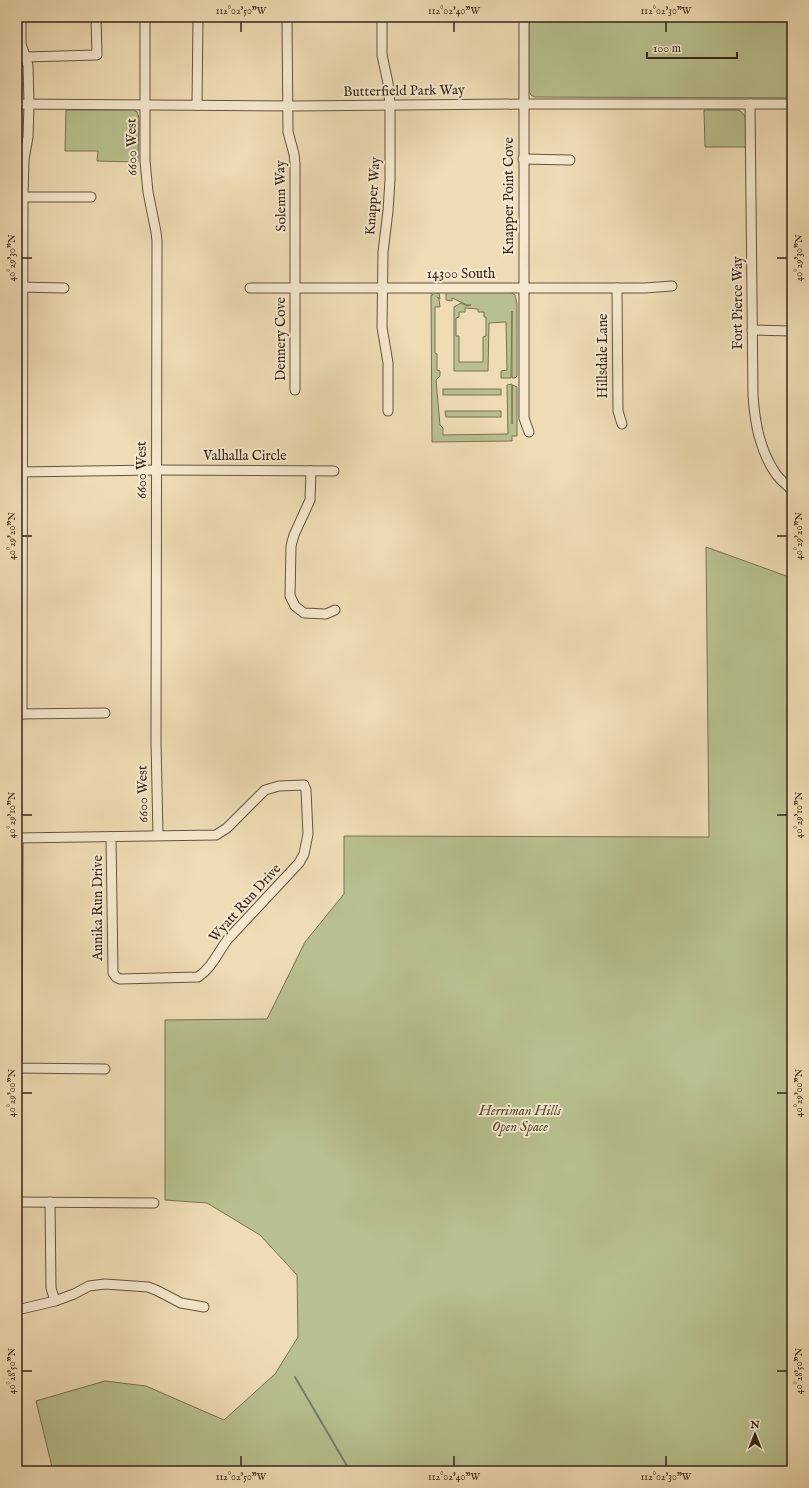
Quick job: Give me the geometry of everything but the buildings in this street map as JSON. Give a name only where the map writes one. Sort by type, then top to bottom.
[{"type":"street","points":[[21,17],[21,44],[24,57],[28,65],[29,104],[28,137],[24,159],[20,288],[20,714],[105,713]]},
{"type":"street","points":[[24,57],[97,55],[96,17]]},
{"type":"street","name":"6600 West","points":[[145,17],[146,177],[157,241],[156,741],[158,835]]},
{"type":"street","points":[[197,105],[198,17]]},
{"type":"street","name":"Solemn Way","points":[[287,17],[288,132],[296,163],[295,288]]},
{"type":"street","name":"Knapper Way","points":[[382,17],[382,56],[388,83],[390,105],[390,180],[383,252],[382,288],[382,327],[388,363],[388,411]]},
{"type":"street","name":"Knapper Point Cove","points":[[524,17],[524,418],[529,432]]},
{"type":"street","name":"Butterfield Park Way","points":[[17,104],[145,106],[792,104]]},
{"type":"street","name":"Fort Pierce Way","points":[[750,104],[754,418],[759,440],[776,476],[792,490]]},
{"type":"street","points":[[524,159],[570,160]]},
{"type":"street","points":[[23,197],[91,197]]},
{"type":"street","name":"14300 South","points":[[250,288],[645,288],[672,286]]},
{"type":"street","points":[[20,288],[64,288]]},
{"type":"street","name":"Dennery Cove","points":[[295,288],[295,390]]},
{"type":"street","name":"Hillsdale Lane","points":[[618,288],[618,411],[622,424]]},
{"type":"street","points":[[752,330],[792,331]]},
{"type":"street","name":"Valhalla Circle","points":[[20,472],[156,470],[334,471]]},
{"type":"street","points":[[311,471],[310,500],[290,546],[290,596],[295,606],[304,613],[326,614],[335,610]]},
{"type":"street","name":"Wyatt Run Drive","points":[[116,977],[120,979],[198,977],[213,963],[228,939],[299,863],[304,854],[307,846],[308,834],[304,785],[279,786],[264,790],[227,828],[216,835],[158,835]]},
{"type":"street","points":[[105,1069],[17,1068],[17,838],[158,835]]},
{"type":"street","name":"Annika Run Drive","points":[[111,837],[112,968],[116,977]]},
{"type":"street","points":[[17,1202],[154,1203]]},
{"type":"street","points":[[50,1202],[51,1288],[55,1301]]},
{"type":"street","points":[[17,1310],[55,1301],[74,1294],[89,1286],[105,1284],[148,1287],[181,1303],[204,1307]]},
{"type":"green space","points":[[529,17],[792,17],[792,98],[535,97],[531,95],[529,91]]},
{"type":"green space","points":[[66,110],[134,110],[137,112],[139,118],[138,162],[97,161],[98,151],[65,151]]},
{"type":"green space","points":[[704,110],[738,110],[742,113],[745,116],[747,126],[746,147],[705,147]]},
{"type":"green space","points":[[429,292],[439,293],[440,299],[437,297],[439,299],[440,307],[435,307],[435,353],[437,354],[437,370],[440,371],[440,376],[436,380],[440,425],[443,428],[443,435],[508,434],[507,385],[512,384],[517,387],[517,436],[512,436],[512,441],[432,442],[431,295],[433,295]]},
{"type":"green space","points":[[446,292],[510,292],[515,295],[517,304],[517,376],[515,378],[512,378],[512,311],[511,378],[501,378],[501,371],[507,370],[506,322],[489,323],[488,371],[454,371],[454,307],[461,303],[467,306],[471,305],[467,305],[452,298],[452,301],[446,300]],"holes":[[[465,308],[478,309],[478,312],[484,312],[484,317],[486,317],[486,336],[483,337],[483,362],[459,362],[459,336],[456,336],[456,318],[459,317],[459,312],[465,312]]]},
{"type":"green space","points":[[443,389],[501,389],[501,395],[443,395]]},
{"type":"green space","points":[[445,411],[501,411],[501,417],[446,417]]},
{"type":"green space","name":"Herriman Hills Open Space","points":[[706,547],[792,578],[792,1471],[53,1471],[36,1401],[105,1381],[146,1386],[224,1420],[275,1374],[298,1337],[297,1275],[260,1235],[207,1203],[165,1200],[165,1020],[267,1019],[305,942],[344,894],[344,836],[709,837]]},
{"type":"waterway","points":[[295,1377],[350,1471]]}]
